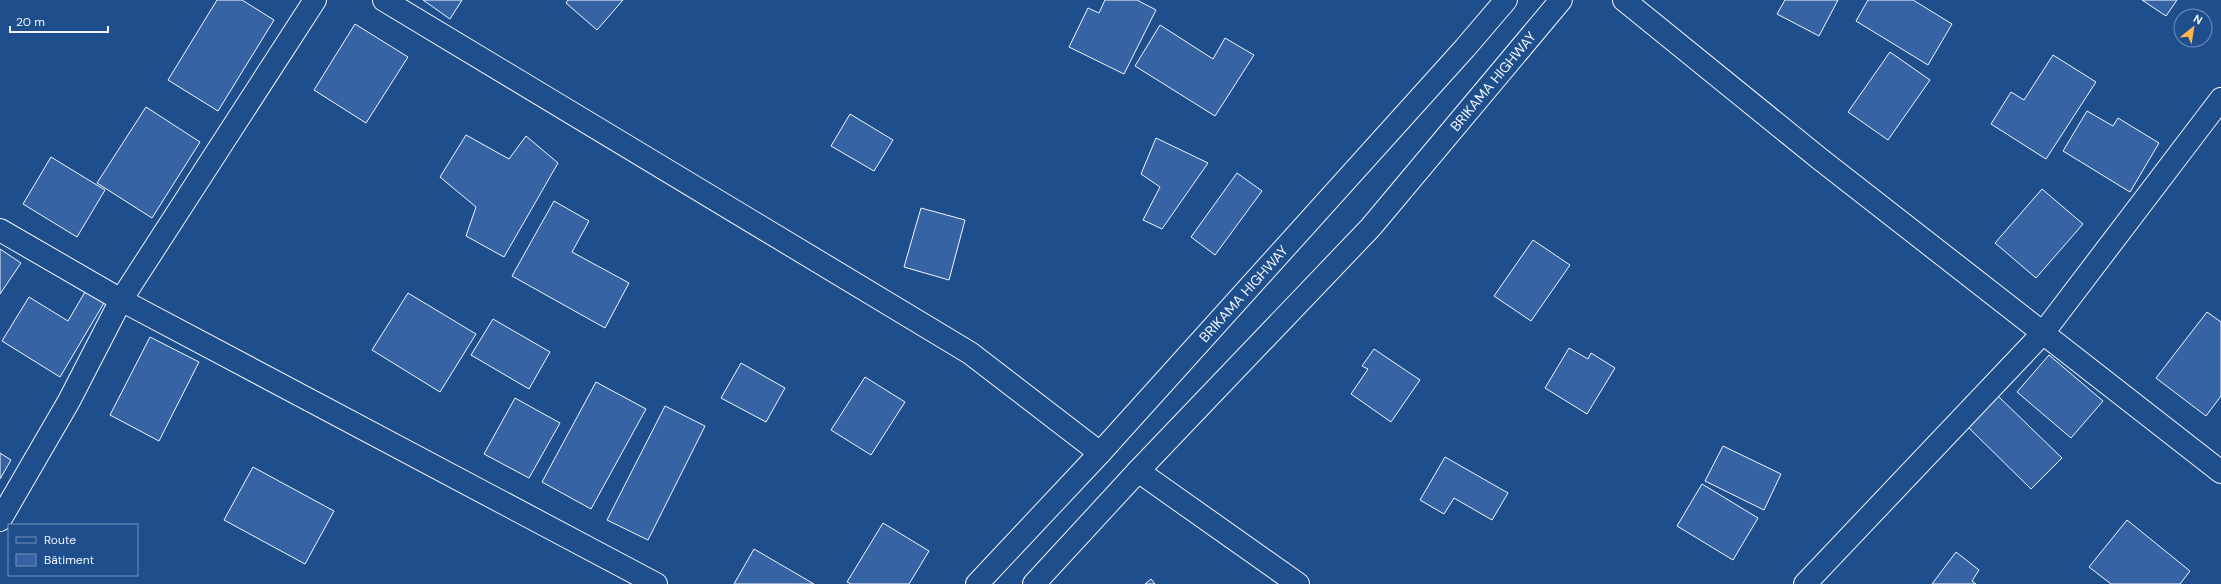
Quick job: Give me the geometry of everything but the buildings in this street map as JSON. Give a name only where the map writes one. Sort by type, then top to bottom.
[{"type":"main road","points":[[0,520],[69,401],[121,300],[315,0]]},
{"type":"main road","points":[[384,0],[970,353],[1100,453]]},
{"type":"main road","name":"BRIKAMA HIGHWAY","points":[[977,584],[1100,453],[1465,48],[1506,0]]},
{"type":"main road","name":"BRIKAMA HIGHWAY","points":[[1034,584],[1138,471],[1372,227],[1561,0]]},
{"type":"main road","points":[[1624,0],[1827,164],[2221,472]]},
{"type":"main road","points":[[1806,584],[2043,333],[2221,99]]},
{"type":"main road","points":[[0,230],[121,300],[656,584]]},
{"type":"main road","points":[[1138,471],[1298,584]]}]
